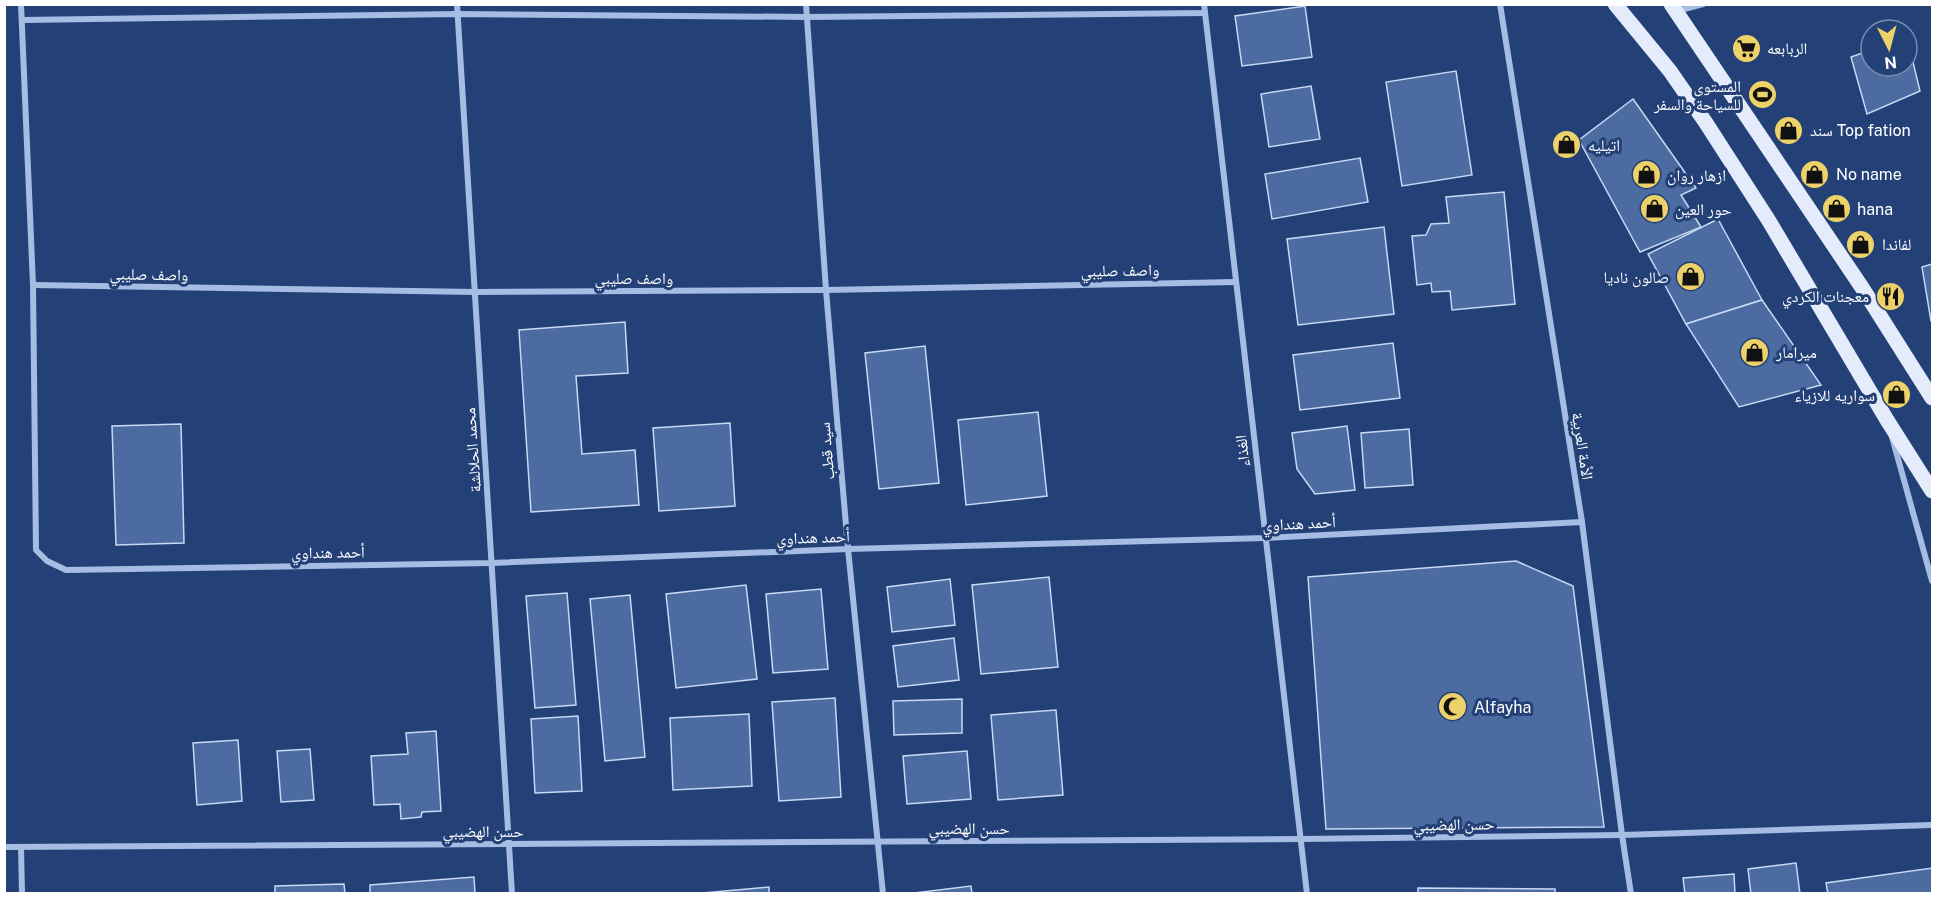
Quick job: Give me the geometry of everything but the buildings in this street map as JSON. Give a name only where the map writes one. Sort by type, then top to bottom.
[{"type":"main road","points":[[1616,4],[1670,71],[1706,123],[1769,221],[1887,420],[1932,491]]},
{"type":"main road","points":[[1674,8],[1863,289],[1932,398]]},
{"type":"street","points":[[21,4],[33,285]]},
{"type":"street","name":"محمد الحلالشة","points":[[457,4],[512,894]]},
{"type":"street","name":"سيد قطب","points":[[806,4],[826,290],[848,549],[879,842],[882,894]]},
{"type":"street","name":"الغذاء","points":[[1204,4],[1307,894]]},
{"type":"street","name":"الأمة العربية","points":[[1500,4],[1582,522],[1631,894]]},
{"type":"street","points":[[1674,8],[1703,4]]},
{"type":"street","points":[[22,20],[458,14],[807,17],[1205,13]]},
{"type":"street","name":"واصف صليبي","points":[[33,285],[475,292],[826,290],[1236,282]]},
{"type":"street","name":"أحمد هنداوي","points":[[33,285],[36,550],[47,561],[66,570],[492,563],[848,549],[1266,538],[1582,522]]},
{"type":"street","points":[[1887,420],[1932,581]]},
{"type":"street","name":"حسن الهضيبي","points":[[4,847],[1302,839],[1622,835],[1932,825]]},
{"type":"street","points":[[21,847],[22,894]]},
{"type":"place","name":"الربابعه","points":[[1746,48]]},
{"type":"place","name":"المستوى للسياحة والسفر","points":[[1762,95]]},
{"type":"place","name":"سند Top fation","points":[[1789,130]]},
{"type":"place","name":"اتيليه","points":[[1567,145]]},
{"type":"place","name":"No name","points":[[1815,174]]},
{"type":"place","name":"ازهار روان","points":[[1646,175]]},
{"type":"place","name":"حور العين","points":[[1654,209]]},
{"type":"place","name":"hana","points":[[1836,209]]},
{"type":"place","name":"لفاندا","points":[[1861,244]]},
{"type":"place","name":"صالون ناديا","points":[[1690,277]]},
{"type":"place","name":"معجنات الكردي","points":[[1890,296]]},
{"type":"place","name":"ميرامار","points":[[1755,352]]},
{"type":"place","name":"سواريه للازياء","points":[[1896,395]]},
{"type":"place","name":"Alfayha","points":[[1453,707]]}]
